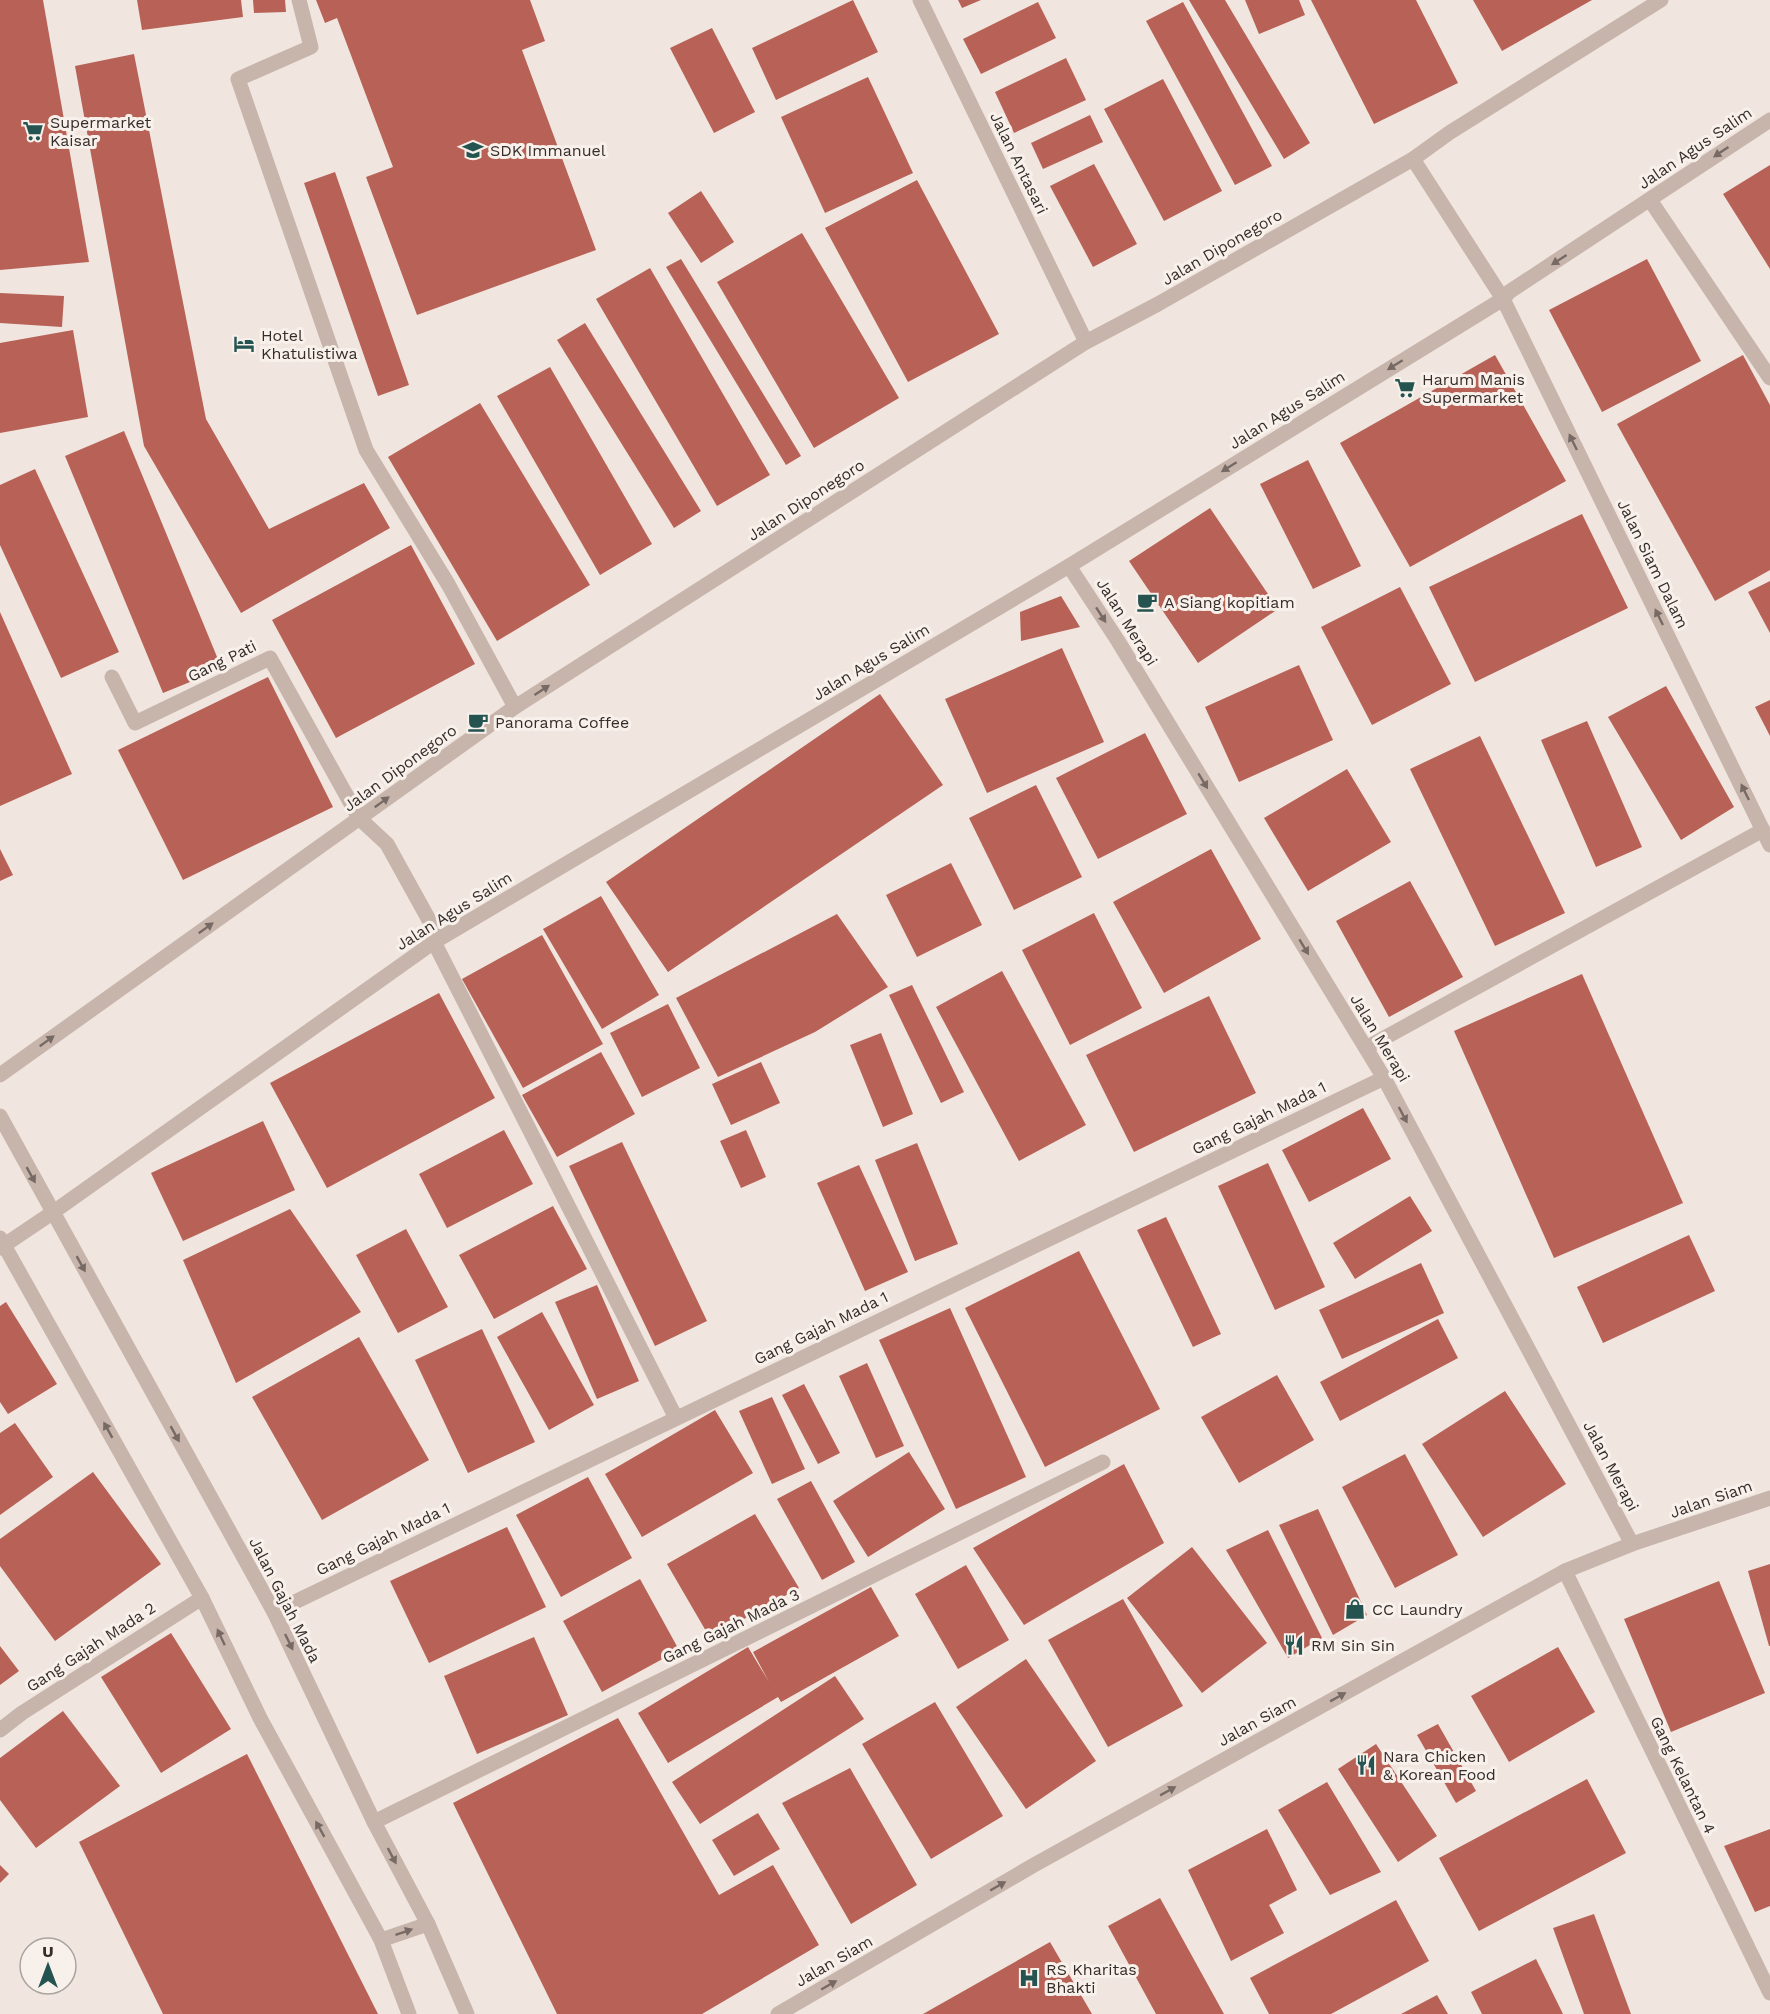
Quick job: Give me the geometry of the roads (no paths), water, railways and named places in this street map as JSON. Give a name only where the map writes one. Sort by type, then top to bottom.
[{"type":"street","points":[[298,0],[311,47],[238,79],[366,450],[448,584],[515,707]]},
{"type":"street","name":"Jalan Antasari","points":[[920,0],[1086,342]]},
{"type":"street","name":"Jalan Diponegoro","points":[[0,1076],[515,707],[1086,342],[1158,304],[1413,159],[1660,0]]},
{"type":"street","name":"Jalan Agus Salim","points":[[1,1244],[52,1213],[434,936],[1069,566],[1503,298],[1770,120]]},
{"type":"street","name":"Jalan Siam Dalam","points":[[1413,159],[1503,298],[1770,845]]},
{"type":"street","points":[[1650,200],[1770,378]]},
{"type":"street","name":"Jalan Merapi","points":[[1069,566],[1125,652],[1366,1048],[1632,1544]]},
{"type":"street","name":"Gang Pati","points":[[112,677],[135,723],[270,658],[359,818]]},
{"type":"street","points":[[359,818],[387,844],[676,1418]]},
{"type":"street","points":[[1366,1048],[1763,830]]},
{"type":"street","name":"Gang Gajah Mada 1","points":[[274,1612],[1383,1078]]},
{"type":"street","name":"Jalan Gajah Mada","points":[[0,1116],[5,1140],[52,1213],[274,1612],[374,1822],[428,1924],[467,2014]]},
{"type":"street","points":[[1,1244],[202,1598],[260,1718],[381,1940],[409,2014]]},
{"type":"street","name":"Gang Gajah Mada 3","points":[[374,1822],[1103,1462]]},
{"type":"street","name":"Jalan Siam","points":[[778,2014],[1034,1865],[1565,1571],[1632,1544],[1770,1498]]},
{"type":"street","name":"Gang Kelantan 4","points":[[1565,1571],[1770,1993]]},
{"type":"street","name":"Gang Gajah Mada 2","points":[[0,1730],[22,1713],[202,1598]]},
{"type":"street","points":[[381,1940],[428,1924]]},
{"type":"place","name":"Supermarket Kaisar","points":[[33,131]]},
{"type":"place","name":"SDK Immanuel","points":[[473,150]]},
{"type":"place","name":"Hotel Khatulistiwa","points":[[244,344]]},
{"type":"place","name":"Harum Manis Supermarket","points":[[1405,388]]},
{"type":"place","name":"A Siang kopitiam","points":[[1147,602]]},
{"type":"place","name":"Panorama Coffee","points":[[478,722]]},
{"type":"place","name":"CC Laundry","points":[[1355,1609]]},
{"type":"place","name":"RM Sin Sin","points":[[1294,1645]]},
{"type":"place","name":"Nara Chicken & Korean Food","points":[[1366,1765]]},
{"type":"place","name":"RS Kharitas Bhakti","points":[[1029,1978]]}]
